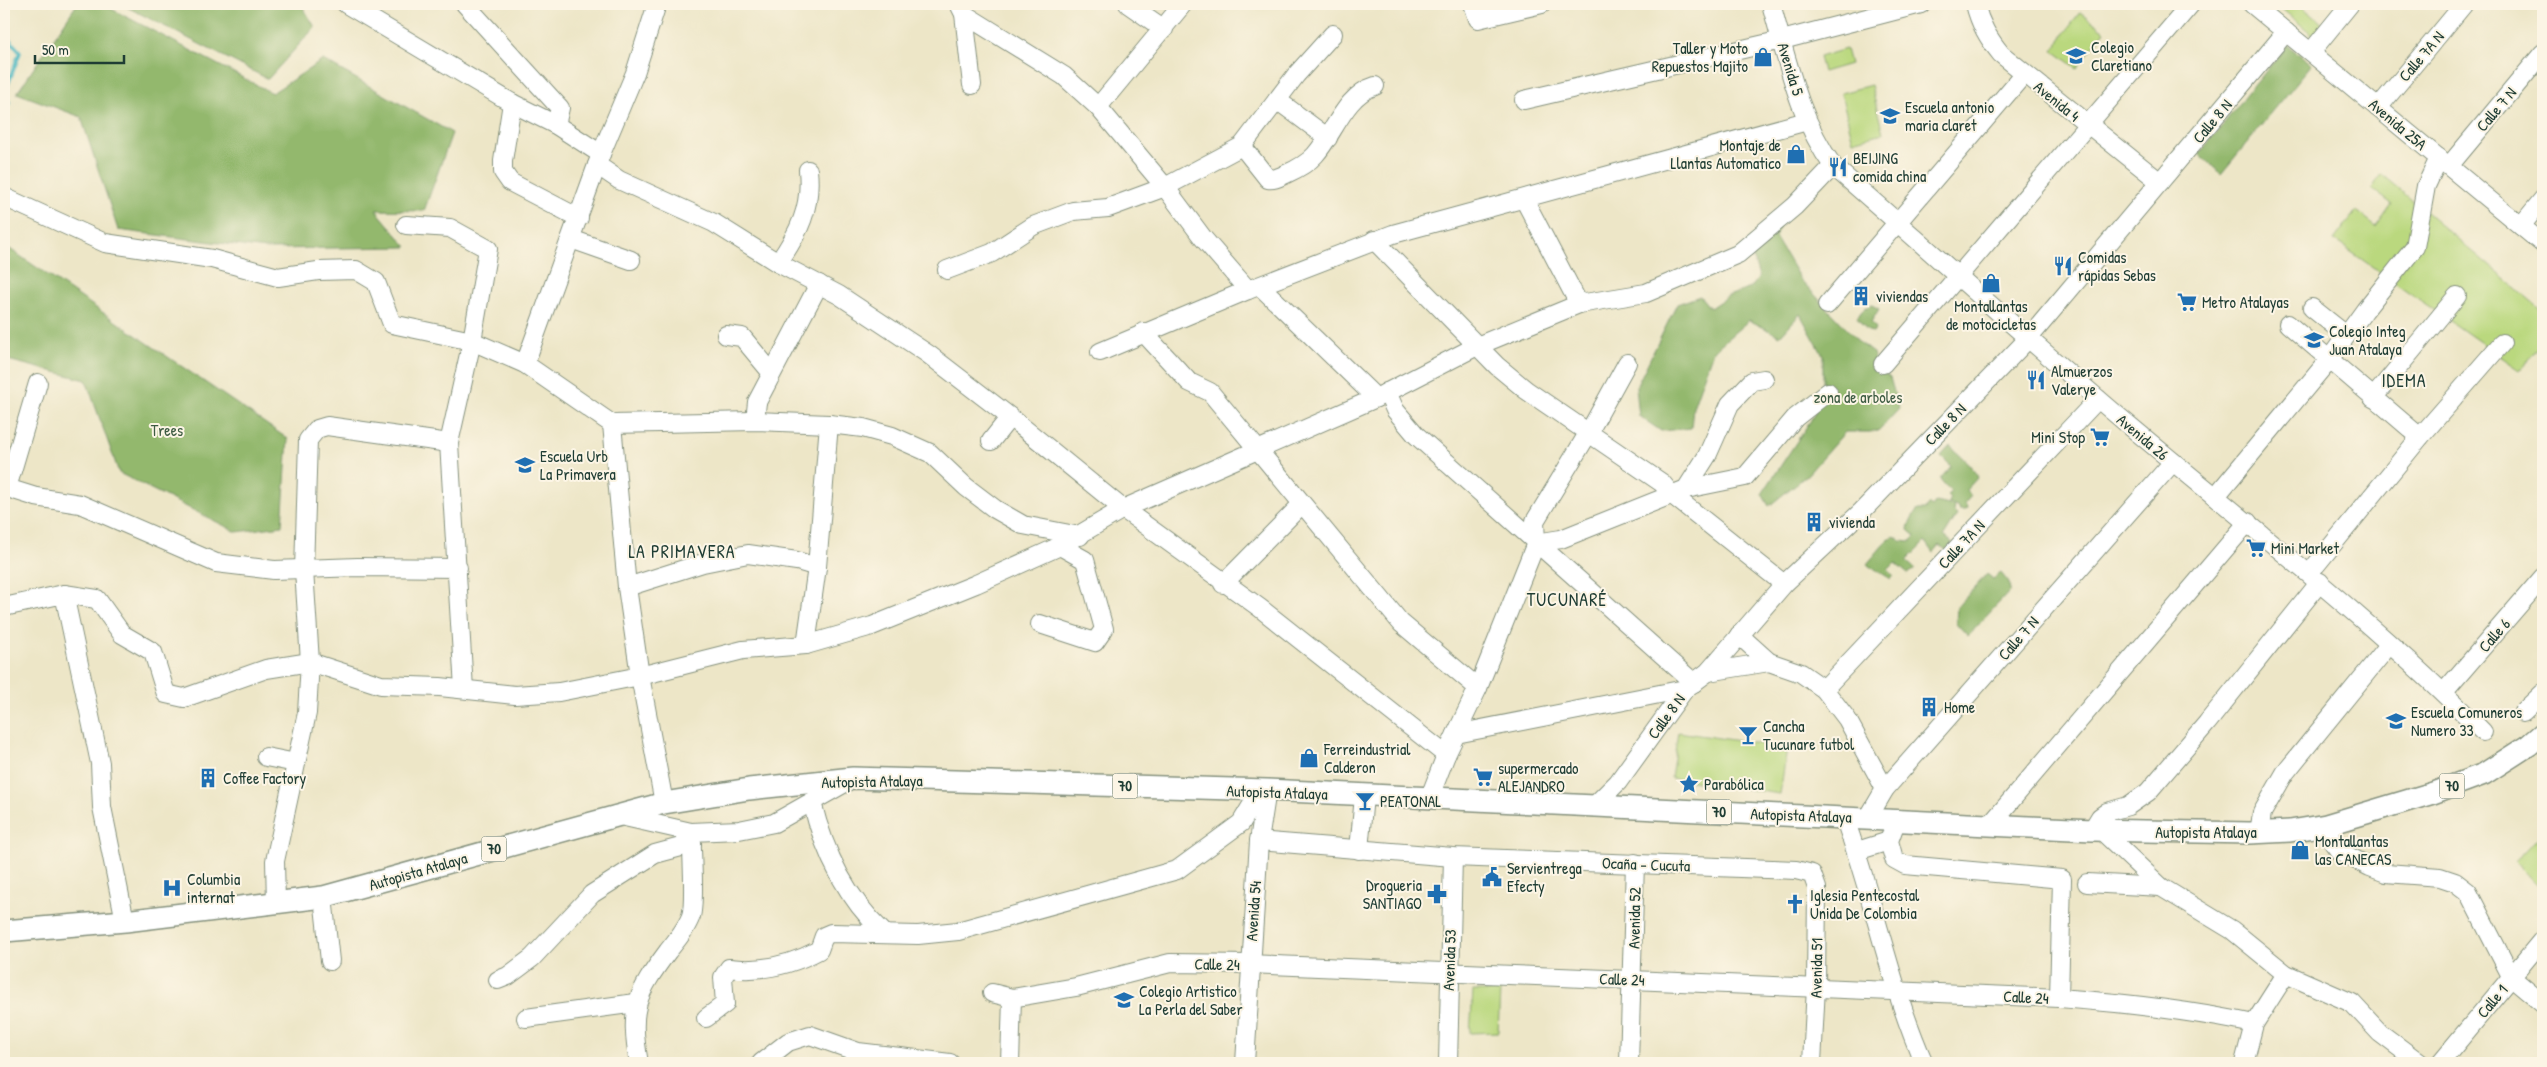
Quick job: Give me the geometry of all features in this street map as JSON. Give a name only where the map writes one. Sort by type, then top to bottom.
[{"type":"main road","name":"Autopista Atalaya","points":[[4,931],[125,921],[323,897],[664,803],[748,789],[853,778],[1264,790],[2096,830],[2259,832],[2326,825],[2432,793],[2484,774],[2529,745],[2543,733]]},
{"type":"street","points":[[346,4],[512,103],[556,125],[620,180],[714,224],[778,263],[819,284],[928,354],[1010,417],[1123,509],[1309,646],[1446,755]]},
{"type":"street","points":[[465,4],[560,108],[556,125]]},
{"type":"street","points":[[525,364],[599,160],[635,73],[657,4]]},
{"type":"street","points":[[1128,4],[1164,29]]},
{"type":"street","points":[[1098,107],[1183,4]]},
{"type":"street","points":[[1473,4],[1478,20],[1542,4]]},
{"type":"street","name":"Avenida 5","points":[[1772,4],[1810,127]]},
{"type":"street","points":[[1524,100],[1782,40],[1921,4]]},
{"type":"street","name":"Avenida 4","points":[[1975,4],[1980,24],[1988,40],[2000,54],[2160,182]]},
{"type":"street","points":[[1883,364],[2190,4]]},
{"type":"street","name":"Avenida 25A","points":[[2252,4],[2543,244]]},
{"type":"street","points":[[2310,52],[2350,4]]},
{"type":"street","name":"Calle 7A N","points":[[2378,108],[2464,4]]},
{"type":"street","points":[[962,9],[972,85]]},
{"type":"street","points":[[962,9],[1064,76],[1098,107],[1165,187],[1203,238],[1254,288],[1381,395],[1416,435],[1536,543],[1689,686]]},
{"type":"street","name":"Calle 8 N","points":[[1594,806],[1618,782],[1689,686],[1708,672],[1784,584],[1862,511],[2028,340],[2286,32]]},
{"type":"street","points":[[947,270],[992,254],[1033,226],[1073,211],[1108,208],[1165,187],[1242,146],[1296,75],[1333,34]]},
{"type":"street","name":"Calle 7 N","points":[[2216,496],[2328,361],[2415,247],[2426,186],[2444,162],[2543,53]]},
{"type":"street","points":[[1827,305],[2024,74]]},
{"type":"street","points":[[1242,146],[1268,179],[1274,180],[1292,172],[1314,157],[1354,100],[1364,90],[1374,86]]},
{"type":"street","points":[[1277,100],[1328,138]]},
{"type":"street","points":[[512,103],[503,172],[510,182],[579,218]]},
{"type":"street","points":[[1100,352],[1143,332],[1374,240],[1524,199],[1810,127]]},
{"type":"street","name":"Avenida 26","points":[[1810,127],[1819,147],[1833,166],[1960,276],[2028,340],[2173,462],[2248,522],[2318,573],[2390,645],[2444,692],[2484,732]]},
{"type":"street","points":[[4,607],[64,594],[97,599],[122,634],[153,652],[166,694],[173,698],[184,698],[266,669],[310,662],[381,685],[464,689],[515,695],[533,694],[588,688],[743,650],[806,645],[872,626],[976,584],[1060,546],[1123,509],[1381,395],[1477,346],[1579,304],[1646,293],[1738,254],[1795,206],[1833,166]]},
{"type":"street","points":[[778,263],[792,242],[806,209],[810,192],[808,170]]},
{"type":"street","points":[[4,197],[105,243],[212,259],[278,276],[318,271],[356,270],[376,282],[392,324],[472,341],[525,364],[612,424],[755,421],[830,424],[863,428],[907,442],[930,453],[966,487],[996,509],[1023,525],[1085,532]]},
{"type":"street","points":[[1524,199],[1579,304]]},
{"type":"street","points":[[2521,226],[2543,199]]},
{"type":"street","points":[[406,225],[450,228],[488,249],[472,341],[449,443],[464,689]]},
{"type":"street","points":[[571,239],[631,260]]},
{"type":"street","points":[[1374,240],[1497,366],[1526,390],[1662,483],[1679,491],[1784,584]]},
{"type":"street","points":[[755,421],[757,402],[771,372],[819,284]]},
{"type":"street","points":[[2373,398],[2457,296]]},
{"type":"street","points":[[2312,308],[2346,335]]},
{"type":"street","points":[[2288,324],[2328,361],[2420,437]]},
{"type":"street","points":[[1143,332],[1189,382],[1210,392],[1259,449],[1301,505],[1345,554],[1401,623],[1478,688]]},
{"type":"street","points":[[726,335],[742,337],[771,372]]},
{"type":"street","points":[[2420,1063],[2380,1033],[2352,1003],[2286,974],[2232,930],[2161,888],[2096,830],[2100,817],[2107,812],[2128,806],[2148,792],[2207,723],[2420,437],[2502,343]]},
{"type":"street","points":[[1429,799],[1446,755],[1478,688],[1536,543],[1535,521],[1589,432],[1627,363]]},
{"type":"street","points":[[1679,491],[1707,456],[1730,404],[1752,381],[1764,379]]},
{"type":"street","points":[[38,383],[5,488],[36,497],[80,504],[216,563],[248,568],[304,570],[358,567],[458,568]]},
{"type":"street","points":[[1536,543],[1561,539],[1679,491],[1745,477],[1795,418],[1828,392]]},
{"type":"street","name":"Calle 7A N","points":[[1824,689],[2098,399]]},
{"type":"street","points":[[991,441],[1010,417]]},
{"type":"street","points":[[612,424],[627,587],[640,676],[664,803]]},
{"type":"street","points":[[806,645],[817,566],[830,424]]},
{"type":"street","points":[[276,903],[275,861],[307,712],[310,662],[304,570],[308,440],[317,429],[328,426],[449,443]]},
{"type":"street","name":"Calle 7 N","points":[[1868,818],[1885,789],[2173,462]]},
{"type":"street","points":[[1223,584],[1301,505]]},
{"type":"street","points":[[1991,824],[2248,522]]},
{"type":"street","points":[[1040,624],[1095,642],[1101,636],[1104,629],[1085,560],[1085,532]]},
{"type":"street","points":[[1060,546],[1085,560]]},
{"type":"street","points":[[627,587],[703,563],[748,554],[817,566]]},
{"type":"street","name":"Calle 6","points":[[2444,692],[2543,577]]},
{"type":"street","points":[[64,594],[98,753],[102,807],[125,921]]},
{"type":"street","points":[[1739,635],[1769,662],[1801,673],[1824,689],[1847,719],[1885,789]]},
{"type":"street","points":[[2259,832],[2262,813],[2284,773],[2390,645]]},
{"type":"street","points":[[1708,672],[1769,662]]},
{"type":"street","points":[[1456,734],[1689,686]]},
{"type":"street","points":[[2523,712],[2543,693]]},
{"type":"street","points":[[266,757],[296,763]]},
{"type":"street","points":[[498,980],[508,976],[532,958],[592,894],[655,854],[692,838],[774,823],[853,778]]},
{"type":"street","points":[[706,1018],[725,1004],[723,977],[729,968],[764,969],[809,955],[819,950],[824,936],[830,933],[883,932],[918,935],[958,931],[1177,870],[1241,823],[1264,790]]},
{"type":"street","name":"Avenida 54","points":[[1244,1063],[1249,964],[1264,790]]},
{"type":"street","points":[[1359,850],[1364,796]]},
{"type":"street","points":[[812,802],[820,832],[832,862],[850,895],[883,932]]},
{"type":"street","points":[[616,815],[692,838]]},
{"type":"street","points":[[1844,817],[1857,851],[1896,990],[1924,1063]]},
{"type":"street","points":[[1897,819],[1889,841],[1894,859],[1905,865],[2062,878],[2059,998]]},
{"type":"street","points":[[2326,825],[2332,841],[2340,852],[2370,868],[2386,873],[2440,877],[2455,882],[2468,892],[2512,978],[2543,1004]]},
{"type":"street","points":[[639,1063],[635,1042],[636,1003],[645,984],[683,931],[692,914],[692,838]]},
{"type":"street","name":"Ocaña - Cucuta","points":[[1259,841],[1453,857],[1796,870],[1812,874]]},
{"type":"street","points":[[1857,851],[1889,841]]},
{"type":"street","name":"Avenida 53","points":[[1448,1063],[1448,971],[1453,857]]},
{"type":"street","name":"Avenida 52","points":[[1629,1063],[1635,863]]},
{"type":"street","name":"Avenida 51","points":[[1812,874],[1816,888],[1816,987],[1812,1063]]},
{"type":"street","points":[[2088,884],[2161,888]]},
{"type":"street","points":[[323,897],[330,961]]},
{"type":"street","name":"Calle 1","points":[[2440,1063],[2543,939]]},
{"type":"street","name":"Calle 24","points":[[992,993],[1012,998],[1076,987],[1170,963],[1249,964],[2059,998],[2140,1004],[2203,1013],[2254,1024]]},
{"type":"street","points":[[2244,1063],[2254,1024],[2286,974]]},
{"type":"street","points":[[1010,1063],[1012,998]]},
{"type":"street","points":[[526,1018],[636,1003]]},
{"type":"street","points":[[761,1063],[788,1042],[810,1035],[858,1052],[950,1063]]},
{"type":"green space","points":[[77,4],[102,4],[272,93],[323,60],[452,133],[424,211],[376,210],[407,247],[266,249],[118,230],[81,117],[17,93]]},
{"type":"green space","points":[[121,4],[301,4],[315,27],[268,79]]},
{"type":"green space","points":[[2276,4],[2299,4],[2323,24],[2313,35]]},
{"type":"green space","points":[[2080,12],[2105,31],[2077,68],[2053,50]]},
{"type":"green space","points":[[2287,45],[2312,64],[2221,174],[2199,154]]},
{"type":"green space","points":[[1846,49],[1850,64],[1823,72],[1819,57]]},
{"type":"green space","points":[[1871,85],[1883,133],[1853,141],[1841,93]]},
{"type":"green space","points":[[2381,174],[2543,311],[2543,343],[2520,370],[2334,240],[2356,211],[2376,227],[2392,204],[2372,189]]},
{"type":"green space","name":"zona de arboles","points":[[1781,222],[1775,237],[1800,279],[1861,344],[1874,354],[1875,365],[1890,378],[1899,409],[1877,432],[1845,432],[1807,475],[1769,506],[1762,494],[1811,420],[1823,392],[1823,355],[1800,314],[1780,336],[1749,320],[1713,351],[1693,407],[1691,428],[1661,431],[1639,416],[1636,387],[1677,304],[1700,296],[1710,308],[1728,296],[1751,288],[1759,277],[1750,247]]},
{"type":"green space","name":"Trees","points":[[4,245],[288,439],[282,526],[237,532],[119,473],[86,380],[4,359]]},
{"type":"green space","points":[[1872,305],[1879,309],[1871,322],[1876,328],[1873,332],[1868,331],[1857,318],[1864,308]]},
{"type":"green space","points":[[1950,446],[1969,464],[1978,477],[1966,490],[1971,496],[1964,504],[1967,507],[1966,510],[1959,510],[1957,506],[1949,503],[1950,498],[1947,495],[1951,492],[1940,479],[1951,466],[1941,456]]},
{"type":"green space","points":[[1936,502],[1954,506],[1953,512],[1957,515],[1944,536],[1953,543],[1946,550],[1940,545],[1933,553],[1925,542],[1906,561],[1915,569],[1908,574],[1895,563],[1888,570],[1894,576],[1891,579],[1867,564],[1889,538],[1895,536],[1901,541],[1910,542],[1915,536],[1908,530],[1913,516],[1918,510],[1925,510],[1928,504],[1932,507]]},
{"type":"green space","points":[[2001,573],[2009,583],[2010,591],[1968,636],[1956,623],[1957,607],[1987,574],[1993,579]]},
{"type":"green space","points":[[1678,732],[1787,748],[1780,794],[1671,778]]},
{"type":"green space","points":[[2543,832],[2543,890],[2515,862]]},
{"type":"green space","points":[[1473,991],[1500,991],[1498,1032],[1470,1033]]},
{"type":"waterway","points":[[4,37],[7,37],[20,52],[4,94],[9,103]]},
{"type":"place","name":"Colegio Claretiano","points":[[2076,56]]},
{"type":"place","name":"Taller y Moto Repuestos Majito","points":[[1763,57]]},
{"type":"place","name":"Escuela antonio maria claret","points":[[1890,116]]},
{"type":"place","name":"Montaje de Llantas Automatico","points":[[1796,154]]},
{"type":"place","name":"BEIJING comida china","points":[[1838,167]]},
{"type":"place","name":"Comidas rápidas Sebas","points":[[2063,266]]},
{"type":"place","name":"Montallantas de motocicletas","points":[[1991,283]]},
{"type":"place","name":"viviendas","points":[[1861,296]]},
{"type":"place","name":"Metro Atalayas","points":[[2187,302]]},
{"type":"place","name":"Colegio Integ Juan Atalaya","points":[[2314,340]]},
{"type":"place","name":"Almuerzos Valerye","points":[[2036,380]]},
{"type":"place","name":"Mini Stop","points":[[2100,437]]},
{"type":"place","name":"Escuela Urb La Primavera","points":[[525,465]]},
{"type":"place","name":"vivienda","points":[[1814,522]]},
{"type":"place","name":"Mini Market","points":[[2256,548]]},
{"type":"place","name":"Home","points":[[1929,707]]},
{"type":"place","name":"Escuela Comuneros Numero 33","points":[[2396,721]]},
{"type":"place","name":"Cancha Tucunare futbol","points":[[1748,735]]},
{"type":"place","name":"Ferreindustrial Calderon","points":[[1309,758]]},
{"type":"place","name":"supermercado ALEJANDRO","points":[[1483,777]]},
{"type":"place","name":"Coffee Factory","points":[[208,778]]},
{"type":"place","name":"Parabólica","points":[[1689,784]]},
{"type":"place","name":"PEATONAL","points":[[1365,801]]},
{"type":"place","name":"Montallantas las CANECAS","points":[[2300,850]]},
{"type":"place","name":"Servientrega Efecty","points":[[1492,877]]},
{"type":"place","name":"Columbia internat","points":[[172,888]]},
{"type":"place","name":"Drogueria SANTIAGO","points":[[1437,894]]},
{"type":"place","name":"Iglesia Pentecostal Unida De Colombia","points":[[1795,904]]},
{"type":"place","name":"Colegio Artistico La Perla del Saber","points":[[1124,1000]]},
{"type":"district","name":"IDEMA","points":[[2404,381]]},
{"type":"district","name":"LA PRIMAVERA","points":[[682,552]]},
{"type":"district","name":"TUCUNARÉ","points":[[1567,600]]}]
